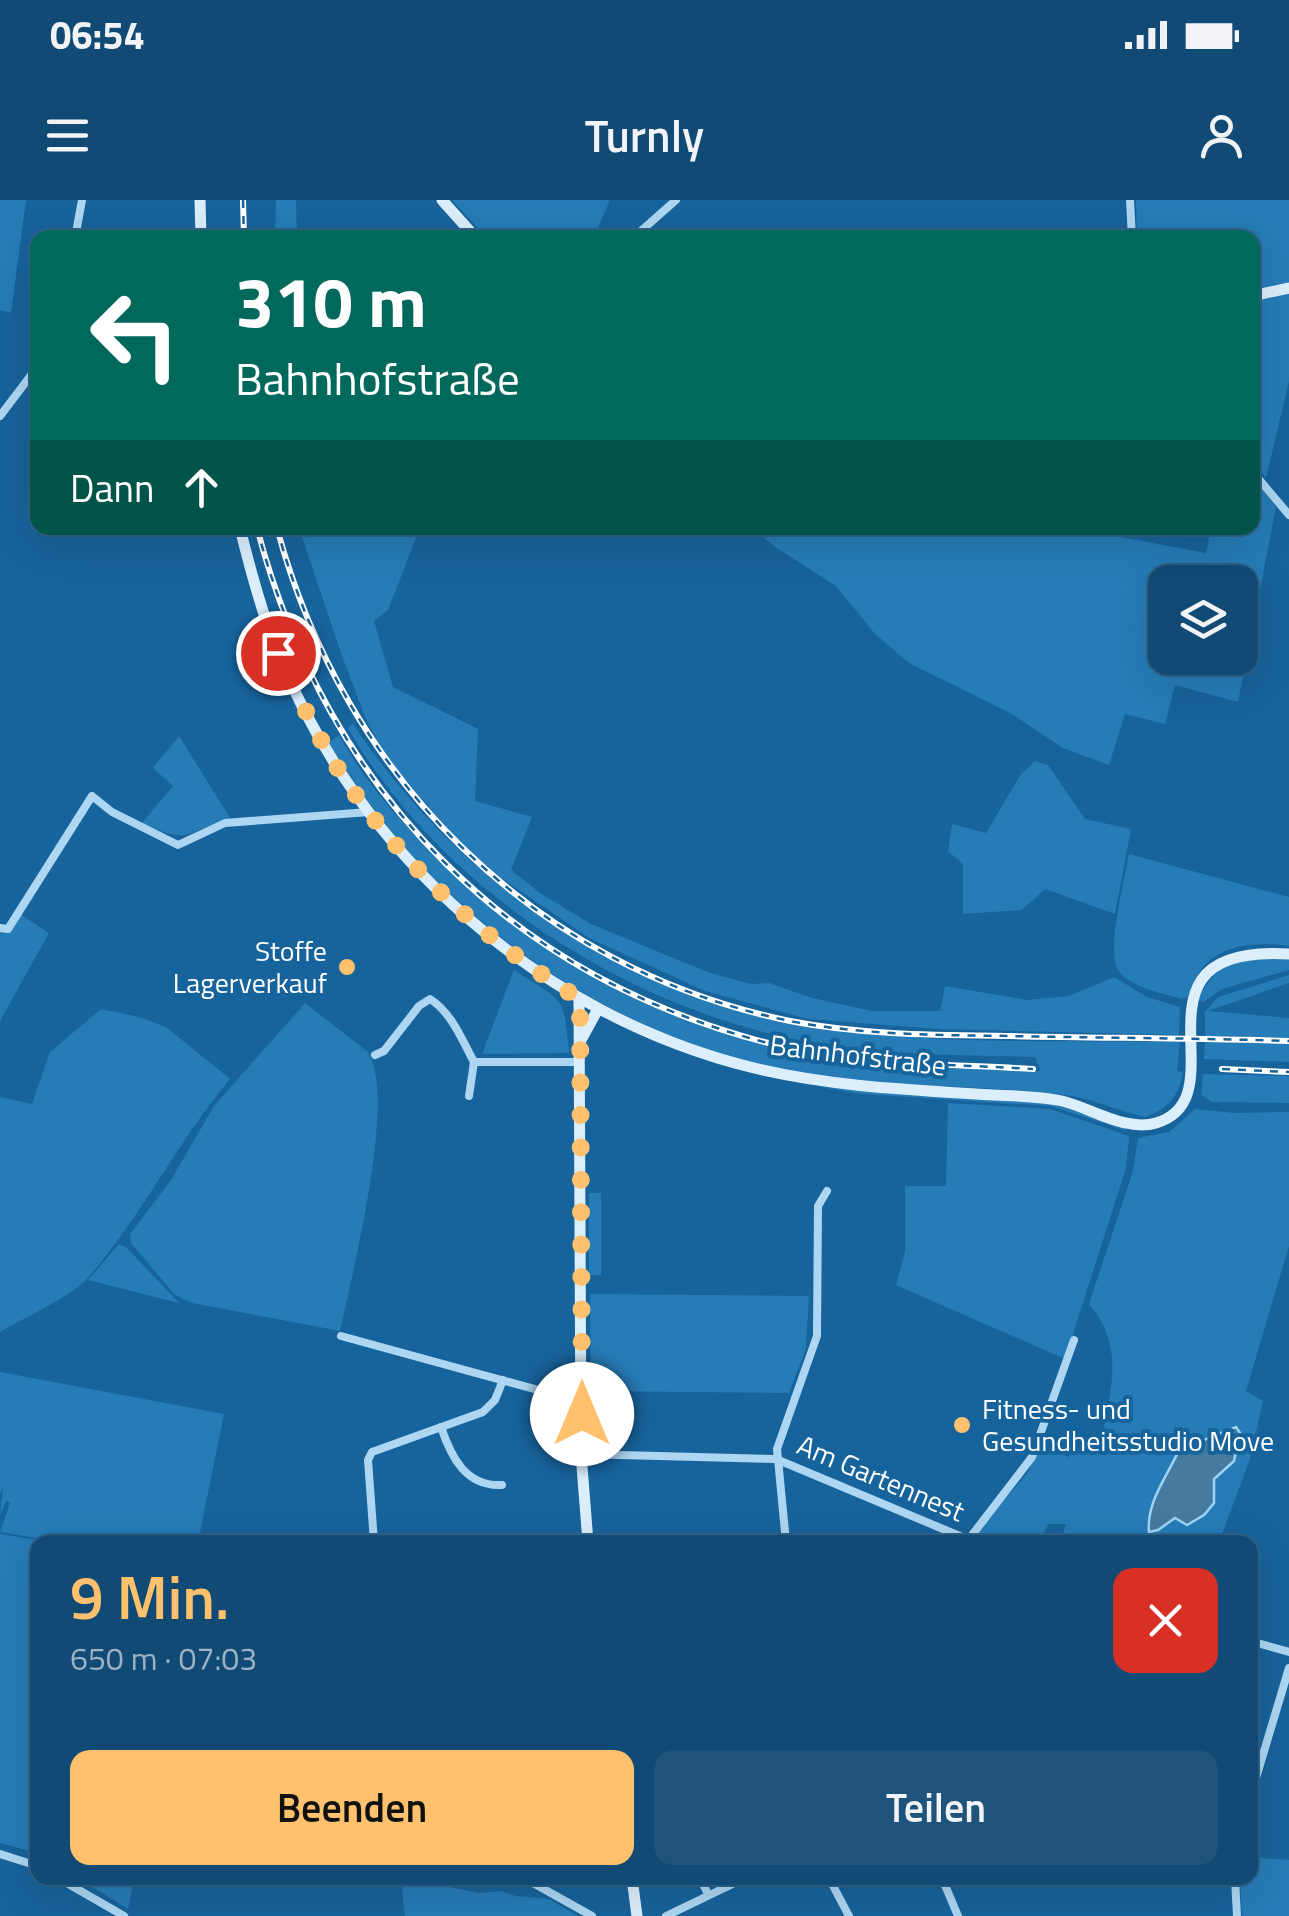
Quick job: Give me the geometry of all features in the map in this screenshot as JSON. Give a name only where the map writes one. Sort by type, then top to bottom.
[{"type":"main road","points":[[200,200],[201,230]]},
{"type":"main road","points":[[442,200],[469,230]]},
{"type":"main road","points":[[1260,294],[1289,288]]},
{"type":"main road","name":"Bahnhofstraße","points":[[242,535],[278,653],[310,720],[350,787],[411,862],[472,922],[526,966],[598,1009],[670,1042],[769,1071],[839,1084],[1040,1098],[1136,1125],[1158,1123],[1180,1106],[1188,1087],[1192,1018],[1196,990],[1203,975],[1214,965],[1248,953],[1289,954]]},
{"type":"main road","points":[[580,999],[581,1454],[587,1535]]},
{"type":"main road","points":[[579,1044],[598,1009]]},
{"type":"main road","points":[[633,1885],[637,1916]]},
{"type":"street","points":[[76,230],[82,200]]},
{"type":"street","points":[[642,230],[676,200]]},
{"type":"street","points":[[1130,200],[1132,230]]},
{"type":"street","points":[[0,416],[30,377]]},
{"type":"street","points":[[1260,481],[1289,515]]},
{"type":"street","points":[[0,928],[8,929],[92,796],[112,812],[178,845],[225,824],[370,812]]},
{"type":"street","points":[[376,1055],[419,1006],[430,999],[453,1022],[474,1062],[469,1096]]},
{"type":"street","points":[[474,1062],[579,1062]]},
{"type":"street","points":[[785,1535],[777,1448],[817,1336],[818,1206],[828,1191]]},
{"type":"street","points":[[342,1336],[582,1402]]},
{"type":"street","name":"Am Gartennest","points":[[975,1535],[1032,1457],[1074,1340]]},
{"type":"street","points":[[373,1535],[368,1460],[372,1452],[483,1412],[495,1400],[503,1380]]},
{"type":"street","points":[[441,1427],[450,1454],[462,1470],[476,1480],[502,1485]]},
{"type":"street","points":[[581,1454],[776,1459]]},
{"type":"street","name":"Am Gartennest","points":[[776,1459],[959,1535]]},
{"type":"street","points":[[1258,1642],[1289,1652]]},
{"type":"street","points":[[1258,1771],[1289,1668]]},
{"type":"street","points":[[0,1854],[30,1863]]},
{"type":"street","points":[[70,1885],[124,1916]]},
{"type":"street","points":[[537,1885],[592,1916]]},
{"type":"street","points":[[704,1885],[708,1894]]},
{"type":"street","points":[[666,1916],[729,1885]]},
{"type":"street","points":[[832,1885],[848,1916]]},
{"type":"street","points":[[945,1885],[958,1916]]},
{"type":"street","points":[[1235,1885],[1237,1916]]},
{"type":"shaded area","points":[[0,200],[26,200],[11,313],[0,310]]},
{"type":"shaded area","points":[[276,200],[296,200],[297,230],[275,230]]},
{"type":"shaded area","points":[[452,200],[610,200],[597,230],[480,230]]},
{"type":"shaded area","points":[[1136,200],[1289,200],[1289,282],[1260,289],[1260,230],[1137,230]]},
{"type":"shaded area","points":[[1289,293],[1289,381],[1266,478],[1260,471],[1260,300]]},
{"type":"shaded area","points":[[1260,487],[1276,507],[1258,599],[1258,565],[1148,565],[1148,675],[1243,675],[1238,702],[1175,685],[1165,724],[1125,714],[1109,765],[1063,748],[1012,714],[909,663],[875,634],[836,586],[761,535],[1110,535],[1206,553],[1210,535],[1260,535]]},
{"type":"shaded area","points":[[301,535],[417,535],[388,610],[374,621],[393,687],[478,729],[475,801],[532,817],[511,870],[591,924],[710,973],[751,984],[769,983],[812,998],[872,1011],[940,1011],[945,986],[1027,1000],[1069,996],[1114,977],[1147,997],[1180,1007],[1179,1035],[938,1029],[808,1019],[705,991],[589,938],[491,871],[455,837],[386,757],[365,717]]},
{"type":"shaded area","points":[[353,724],[393,779],[438,830],[489,876],[602,955],[664,985],[728,1008],[842,1031],[986,1041],[1180,1042],[1177,1071],[1183,1072],[1179,1088],[1166,1106],[1145,1117],[1065,1095],[822,1077],[765,1066],[656,1030],[553,975],[461,904],[395,836],[328,743],[339,735],[358,767],[394,812],[432,853],[509,921],[551,950],[640,1000],[735,1036],[804,1053],[843,1059],[1041,1071],[1035,1057],[877,1051],[784,1037],[720,1019],[656,994],[594,963],[535,926],[429,836],[385,784],[348,728]]},
{"type":"shaded area","points":[[179,736],[232,821],[182,835],[142,823],[173,786],[153,768]]},
{"type":"shaded area","points":[[1035,761],[1048,765],[1085,819],[1131,829],[1115,914],[1045,889],[1022,910],[963,914],[963,864],[948,851],[952,824],[986,833],[1021,774]]},
{"type":"shaded area","points":[[1129,854],[1289,897],[1289,946],[1256,944],[1226,951],[1203,967],[1188,997],[1181,999],[1130,981],[1118,970],[1114,947]]},
{"type":"shaded area","points":[[20,914],[49,933],[0,1021],[0,931]]},
{"type":"shaded area","points":[[1289,958],[1289,970],[1222,989],[1203,1002],[1198,999],[1215,974],[1225,967],[1247,960]]},
{"type":"shaded area","points":[[514,970],[558,1001],[565,1019],[569,1053],[482,1054]]},
{"type":"shaded area","points":[[1289,975],[1289,983],[1208,1011],[1289,1018],[1289,1038],[1205,1036],[1205,1012],[1218,997]]},
{"type":"shaded area","points":[[305,1003],[368,1052],[376,1075],[375,1146],[340,1331],[192,1303],[175,1295],[131,1243],[130,1234],[171,1180],[214,1106]]},
{"type":"shaded area","points":[[101,1009],[166,1027],[230,1079],[86,1280],[0,1332],[0,1097],[32,1104],[50,1052]]},
{"type":"shaded area","points":[[1205,1042],[1289,1043],[1289,1062],[1204,1059]]},
{"type":"shaded area","points":[[1203,1074],[1289,1076],[1289,1103],[1212,1102],[1201,1095]]},
{"type":"shaded area","points":[[819,1087],[1052,1104],[1127,1131],[1051,1106],[863,1094]]},
{"type":"shaded area","points":[[948,1103],[1050,1109],[1129,1136],[1126,1168],[1065,1359],[896,1285],[905,1252],[905,1186],[946,1186]]},
{"type":"shaded area","points":[[1195,1109],[1289,1112],[1289,1246],[1246,1391],[1263,1401],[1251,1456],[1222,1535],[1062,1535],[1066,1524],[1049,1524],[1042,1535],[976,1535],[1027,1474],[1039,1449],[1068,1457],[1086,1440],[1102,1441],[1111,1386],[1111,1353],[1101,1320],[1089,1304],[1133,1171],[1138,1138],[1169,1132]],"holes":[[[1236,1428],[1214,1479],[1187,1525],[1175,1518],[1158,1530],[1169,1471],[1179,1450]]]},
{"type":"shaded area","points":[[589,1193],[601,1193],[601,1275],[589,1275]]},
{"type":"shaded area","points":[[119,1244],[127,1248],[179,1303],[88,1280]]},
{"type":"shaded area","points":[[590,1294],[809,1296],[806,1349],[789,1393],[591,1391]]},
{"type":"shaded area","points":[[0,1372],[224,1414],[199,1535],[30,1537],[0,1532],[10,1503],[6,1501],[0,1515],[3,1488],[0,1493]]},
{"type":"shaded area","points":[[1236,1427],[1240,1433],[1234,1461],[1214,1479],[1214,1503],[1187,1525],[1175,1518],[1149,1532],[1154,1499],[1179,1450]]},
{"type":"shaded area","points":[[0,1534],[30,1539],[30,1851],[0,1843]]},
{"type":"shaded area","points":[[1258,1858],[1289,1860],[1289,1916],[1242,1916],[1240,1885],[1258,1885]]},
{"type":"shaded area","points":[[89,1885],[133,1885],[128,1909]]},
{"type":"shaded area","points":[[402,1885],[437,1885],[549,1899],[578,1916],[405,1916]]},
{"type":"railway","points":[[243,200],[244,230]]},
{"type":"railway","points":[[259,535],[289,624],[331,712],[383,792],[446,863],[517,925],[598,976],[687,1017],[784,1047],[877,1061],[1033,1069]]},
{"type":"railway","points":[[279,535],[308,618],[349,702],[401,779],[463,848],[533,908],[612,957],[697,995],[790,1021],[844,1029],[927,1035],[1289,1041]]},
{"type":"railway","points":[[1222,1069],[1289,1072]]},
{"type":"place","name":"Stoffe Lagerverkauf","points":[[347,967]]},
{"type":"place","name":"Fitness- und Gesundheitsstudio Move","points":[[962,1425]]},
{"type":"route","points":[[278,653],[310,720],[350,787],[411,862],[472,922],[526,966],[580,999],[577,1014],[582,1414]]}]
